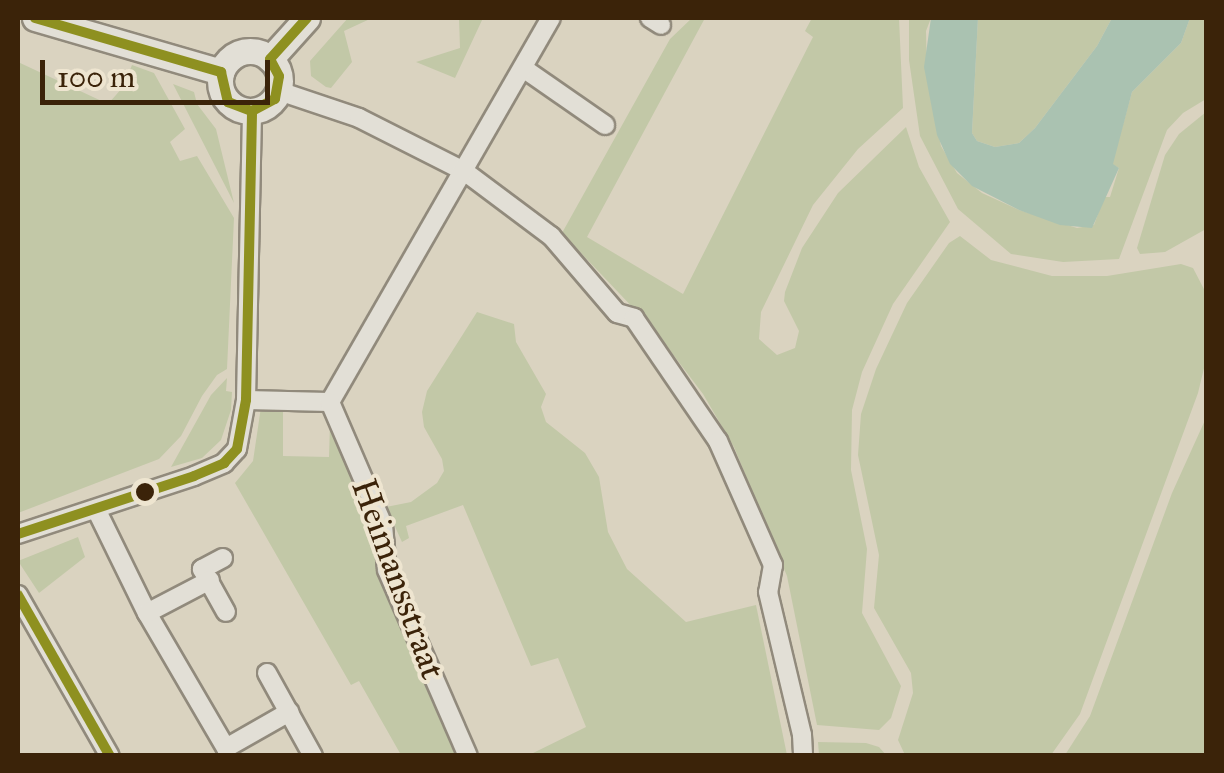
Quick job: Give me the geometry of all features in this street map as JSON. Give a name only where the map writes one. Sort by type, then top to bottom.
[{"type":"main road","points":[[35,18],[221,72]]},
{"type":"main road","points":[[270,58],[307,18]]},
{"type":"main road","points":[[254,51],[270,58],[280,76],[279,90],[268,105],[252,111],[228,102],[220,88],[221,72],[240,53],[254,51]]},
{"type":"street","points":[[246,400],[330,402],[552,18]]},
{"type":"street","points":[[523,68],[605,125]]},
{"type":"street","points":[[279,90],[359,118],[464,171],[551,236],[617,313],[634,318],[718,441],[773,566],[768,592],[802,736],[802,756]]},
{"type":"street","points":[[18,534],[224,463],[237,449],[244,430],[246,400],[252,111]]},
{"type":"street","name":"Heimansstraat","points":[[330,402],[383,525],[387,570],[468,756]]},
{"type":"street","points":[[96,509],[147,614],[226,748],[288,712]]},
{"type":"street","points":[[223,558],[202,569],[226,612]]},
{"type":"street","points":[[147,614],[210,580]]},
{"type":"street","points":[[18,595],[110,756]]},
{"type":"street","points":[[268,674],[313,756]]},
{"type":"shaded area","points":[[348,18],[372,18],[344,31],[352,62],[331,88],[326,87],[311,76],[310,61]]},
{"type":"shaded area","points":[[459,18],[483,18],[455,78],[416,62],[460,48]]},
{"type":"shaded area","points":[[692,18],[705,18],[587,237],[683,294],[813,37],[805,31],[812,18],[899,18],[903,108],[858,149],[813,205],[761,312],[759,339],[777,355],[795,348],[799,331],[784,301],[802,248],[838,193],[906,127],[919,167],[950,222],[893,304],[862,372],[852,410],[851,470],[867,549],[862,613],[901,686],[891,718],[879,730],[817,725],[787,576],[734,447],[703,394],[656,332],[562,233],[670,39]]},
{"type":"shaded area","points":[[909,18],[931,18],[926,31],[927,79],[941,146],[957,173],[982,193],[1019,210],[1077,228],[1094,225],[1104,197],[1110,197],[1119,168],[1112,164],[1132,92],[1181,43],[1190,18],[1206,18],[1206,99],[1183,113],[1167,130],[1119,259],[1063,262],[1011,254],[958,209],[920,136],[909,60]]},
{"type":"shaded area","points":[[931,18],[978,18],[972,133],[977,141],[995,147],[1019,143],[1035,128],[1097,46],[1112,18],[1190,18],[1181,43],[1132,92],[1113,164],[1119,168],[1092,228],[1060,225],[1019,210],[972,186],[950,164],[937,135],[924,67]]},
{"type":"shaded area","points":[[978,18],[1112,18],[1097,46],[1035,128],[1019,143],[995,147],[977,141],[972,133]]},
{"type":"shaded area","points":[[18,62],[108,104],[123,87],[132,65],[154,73],[185,129],[170,142],[180,161],[197,156],[234,218],[227,369],[217,375],[202,396],[181,436],[159,459],[18,513]]},
{"type":"shaded area","points":[[173,84],[194,92],[197,104],[216,129],[234,203]]},
{"type":"shaded area","points":[[1206,112],[1206,229],[1165,252],[1140,254],[1137,248],[1165,155],[1179,134]]},
{"type":"shaded area","points":[[960,236],[991,260],[1052,276],[1107,276],[1181,264],[1193,268],[1206,293],[1206,360],[1198,393],[1080,714],[1051,755],[905,755],[898,740],[913,693],[911,673],[874,608],[879,555],[858,455],[861,414],[876,369],[907,303],[949,243]]},
{"type":"shaded area","points":[[477,312],[514,324],[516,342],[546,394],[541,407],[546,422],[585,453],[599,477],[608,532],[627,569],[686,622],[756,605],[787,755],[529,755],[586,727],[558,658],[531,666],[463,505],[406,526],[409,538],[402,542],[386,507],[411,502],[437,483],[444,471],[442,459],[424,427],[422,412],[427,391]]},
{"type":"shaded area","points":[[227,378],[226,391],[232,392],[231,410],[221,440],[202,458],[171,467],[211,395]]},
{"type":"shaded area","points":[[261,407],[283,407],[283,456],[329,457],[330,423],[377,527],[376,560],[459,755],[401,755],[359,681],[351,685],[235,483],[253,461]]},
{"type":"shaded area","points":[[1206,418],[1206,755],[1065,755],[1090,716],[1172,493]]},
{"type":"shaded area","points":[[78,537],[85,557],[39,593],[18,561]]},
{"type":"shaded area","points":[[818,742],[866,743],[879,747],[886,755],[819,755]]},
{"type":"transit line","points":[[35,18],[221,72],[228,102],[252,111],[275,99],[279,76],[270,59],[307,18]]},
{"type":"transit line","points":[[18,534],[194,476],[224,463],[237,449],[246,400],[252,111]]},
{"type":"transit line","points":[[18,595],[110,756]]}]
